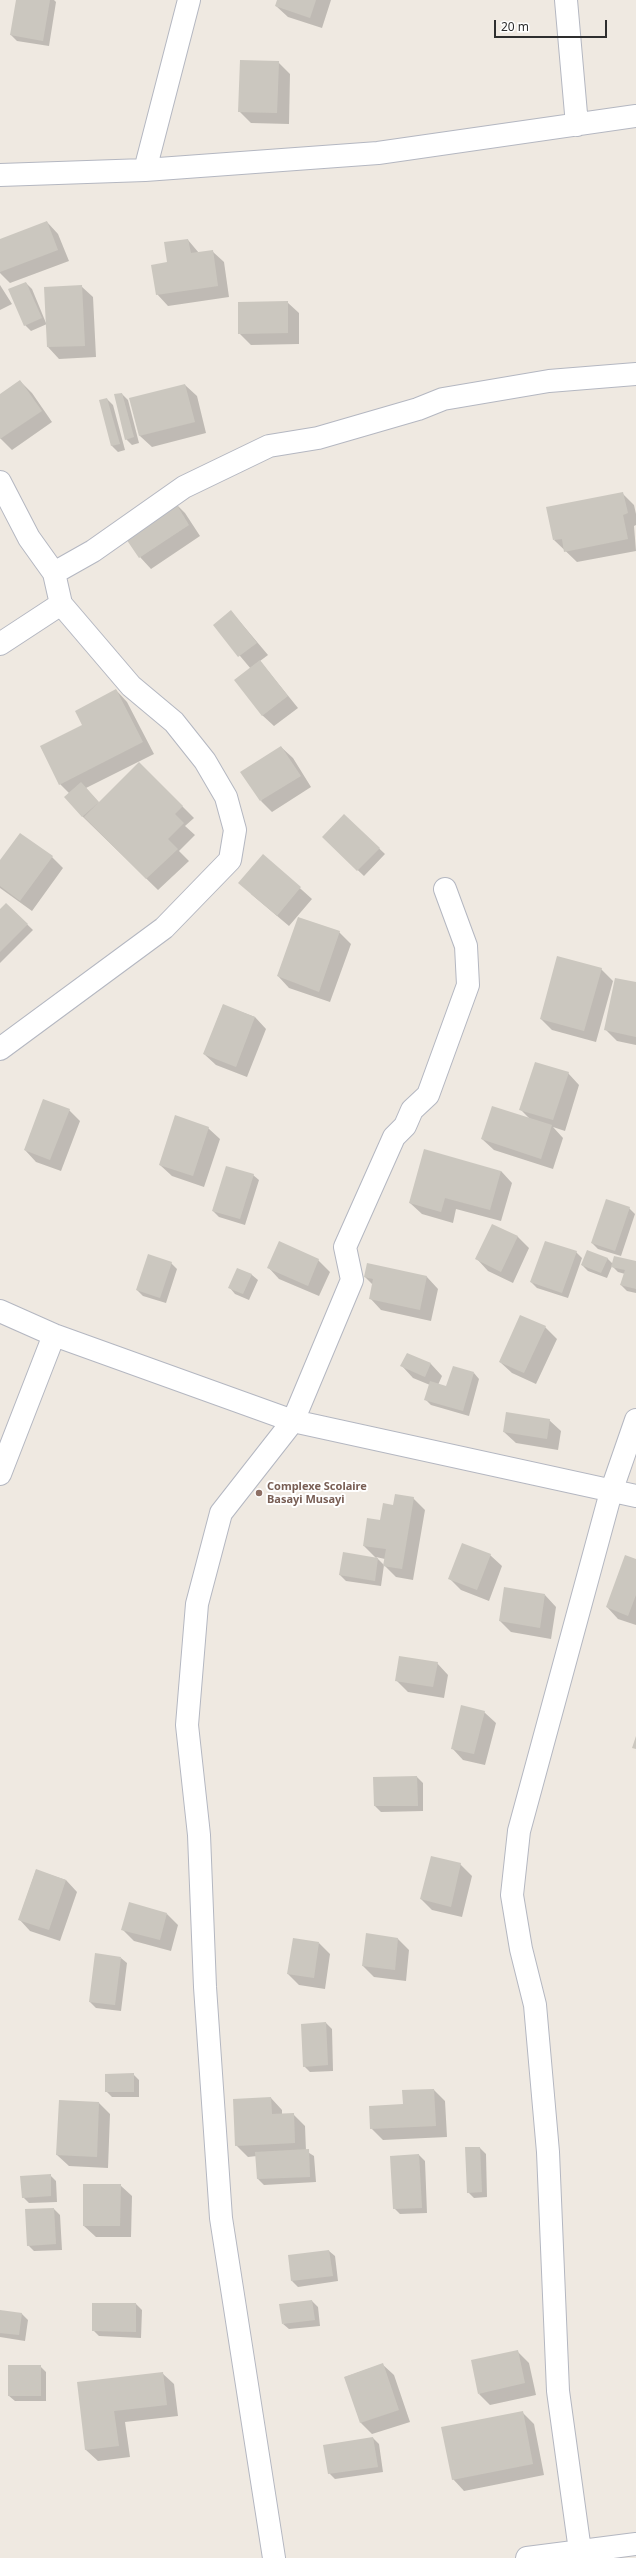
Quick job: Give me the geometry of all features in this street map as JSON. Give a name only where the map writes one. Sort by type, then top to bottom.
[{"type":"street","points":[[145,170],[189,0]]},
{"type":"street","points":[[566,0],[577,125]]},
{"type":"street","points":[[0,175],[145,170],[378,154],[636,116]]},
{"type":"street","points":[[54,573],[94,551],[184,487],[269,446],[318,438],[418,410],[442,399],[549,381],[636,374]]},
{"type":"street","points":[[0,482],[29,538],[54,573],[61,604],[131,686],[174,722],[205,761],[226,797],[235,830],[230,860],[164,928],[0,1049]]},
{"type":"street","points":[[0,644],[61,604]]},
{"type":"street","points":[[274,2558],[221,2218],[205,1987],[199,1835],[187,1725],[198,1604],[221,1513],[293,1422],[352,1280],[345,1248],[394,1137],[405,1126],[412,1110],[428,1095],[468,985],[466,946],[445,889]]},
{"type":"street","points":[[0,1311],[54,1335],[293,1422],[611,1492],[636,1496]]},
{"type":"street","points":[[0,1474],[54,1335]]},
{"type":"street","points":[[580,2555],[558,2391],[548,2152],[534,2005],[521,1949],[512,1895],[519,1831],[611,1492],[636,1420]]},
{"type":"street","points":[[527,2558],[580,2555],[636,2544]]},
{"type":"building","points":[[16,0],[50,0],[43,41],[10,35]]},
{"type":"building","points":[[277,0],[316,0],[310,18],[275,6]]},
{"type":"building","points":[[240,60],[279,61],[277,113],[238,112]]},
{"type":"building","points":[[47,221],[58,250],[0,272],[0,239]]},
{"type":"building","points":[[188,239],[191,253],[213,250],[218,286],[156,295],[151,265],[167,262],[164,242]]},
{"type":"building","points":[[26,282],[42,318],[24,326],[8,289]]},
{"type":"building","points":[[82,285],[85,346],[47,347],[44,287]]},
{"type":"building","points":[[288,301],[288,333],[238,334],[238,302]]},
{"type":"building","points":[[20,380],[42,411],[0,439],[0,394]]},
{"type":"building","points":[[185,384],[195,422],[139,436],[129,398]]},
{"type":"building","points":[[122,393],[134,437],[125,440],[114,394]]},
{"type":"building","points":[[107,398],[120,444],[111,446],[99,400]]},
{"type":"building","points":[[623,492],[628,513],[623,515],[628,539],[564,552],[562,539],[553,540],[546,507]]},
{"type":"building","points":[[174,500],[189,525],[139,558],[122,533]]},
{"type":"building","points":[[231,610],[257,643],[238,657],[213,625]]},
{"type":"building","points":[[260,660],[288,696],[262,716],[234,680]]},
{"type":"building","points":[[116,689],[143,742],[59,785],[40,746],[82,725],[75,711]]},
{"type":"building","points":[[281,746],[301,776],[260,801],[240,772]]},
{"type":"building","points":[[139,762],[183,806],[175,814],[184,823],[168,839],[178,849],[146,879],[84,817]]},
{"type":"building","points":[[81,782],[99,802],[82,817],[64,797]]},
{"type":"building","points":[[344,814],[380,848],[357,871],[322,837]]},
{"type":"building","points":[[20,833],[53,856],[20,901],[0,886],[0,860]]},
{"type":"building","points":[[263,854],[301,887],[277,916],[238,883]]},
{"type":"building","points":[[6,903],[28,924],[0,952],[0,909]]},
{"type":"building","points":[[298,917],[340,931],[319,992],[277,976]]},
{"type":"building","points":[[557,956],[602,968],[584,1031],[540,1019]]},
{"type":"building","points":[[615,978],[636,982],[636,1037],[604,1030]]},
{"type":"building","points":[[223,1004],[255,1017],[236,1067],[203,1054]]},
{"type":"building","points":[[535,1062],[569,1072],[553,1120],[519,1110]]},
{"type":"building","points":[[43,1099],[70,1109],[50,1160],[24,1150]]},
{"type":"building","points":[[492,1106],[552,1125],[541,1159],[481,1139]]},
{"type":"building","points":[[175,1115],[209,1127],[193,1176],[159,1165]]},
{"type":"building","points":[[424,1149],[501,1171],[490,1210],[445,1198],[441,1212],[409,1203]]},
{"type":"building","points":[[226,1166],[254,1174],[240,1219],[212,1211]]},
{"type":"building","points":[[606,1199],[630,1207],[615,1251],[591,1243]]},
{"type":"building","points":[[492,1224],[518,1236],[501,1272],[475,1259]]},
{"type":"building","points":[[279,1241],[319,1259],[308,1286],[267,1268]]},
{"type":"building","points":[[545,1241],[577,1251],[562,1293],[530,1282]]},
{"type":"building","points":[[587,1250],[608,1258],[601,1273],[581,1265]]},
{"type":"building","points":[[148,1254],[172,1262],[160,1298],[136,1290]]},
{"type":"building","points":[[614,1256],[636,1261],[636,1289],[620,1285],[625,1270],[611,1267]]},
{"type":"building","points":[[367,1263],[427,1276],[420,1310],[369,1299],[373,1279],[364,1277]]},
{"type":"building","points":[[237,1268],[252,1274],[243,1294],[228,1288]]},
{"type":"building","points":[[520,1315],[546,1326],[524,1373],[499,1362]]},
{"type":"building","points":[[407,1353],[431,1363],[425,1377],[400,1366]]},
{"type":"building","points":[[453,1366],[474,1372],[463,1411],[424,1400],[430,1381],[446,1386]]},
{"type":"building","points":[[506,1412],[550,1419],[547,1439],[503,1432]]},
{"type":"building","points":[[395,1494],[414,1497],[402,1569],[383,1566],[386,1549],[363,1546],[367,1518],[380,1520],[383,1503],[393,1505]]},
{"type":"building","points":[[462,1543],[491,1554],[477,1590],[448,1579]]},
{"type":"building","points":[[343,1552],[378,1558],[375,1581],[339,1575]]},
{"type":"building","points":[[625,1555],[636,1559],[636,1595],[628,1616],[606,1607]]},
{"type":"building","points":[[504,1587],[545,1594],[540,1628],[499,1621]]},
{"type":"building","points":[[399,1656],[438,1662],[433,1687],[395,1681]]},
{"type":"building","points":[[461,1705],[485,1711],[474,1754],[451,1749]]},
{"type":"building","points":[[636,1736],[636,1749],[632,1748]]},
{"type":"building","points":[[417,1776],[418,1806],[374,1806],[373,1777]]},
{"type":"building","points":[[431,1856],[461,1863],[451,1907],[420,1899]]},
{"type":"building","points":[[36,1869],[66,1880],[49,1930],[18,1920]]},
{"type":"building","points":[[129,1902],[167,1913],[160,1940],[121,1930]]},
{"type":"building","points":[[366,1933],[398,1938],[395,1970],[362,1966]]},
{"type":"building","points":[[293,1938],[319,1942],[314,1978],[287,1974]]},
{"type":"building","points":[[95,1953],[121,1957],[115,2005],[89,2002]]},
{"type":"building","points":[[326,2022],[328,2065],[303,2067],[301,2024]]},
{"type":"building","points":[[134,2073],[134,2092],[105,2092],[105,2074]]},
{"type":"building","points":[[434,2089],[436,2126],[370,2129],[369,2106],[403,2104],[402,2090]]},
{"type":"building","points":[[271,2097],[272,2114],[294,2113],[295,2143],[235,2146],[233,2099]]},
{"type":"building","points":[[59,2100],[99,2102],[97,2157],[56,2155]]},
{"type":"building","points":[[465,2147],[480,2147],[482,2192],[467,2193]]},
{"type":"building","points":[[309,2149],[310,2177],[257,2179],[255,2152]]},
{"type":"building","points":[[419,2154],[422,2208],[393,2209],[390,2156]]},
{"type":"building","points":[[51,2174],[51,2196],[22,2198],[20,2176]]},
{"type":"building","points":[[83,2184],[121,2184],[120,2226],[83,2226]]},
{"type":"building","points":[[54,2208],[56,2244],[27,2246],[25,2209]]},
{"type":"building","points":[[329,2250],[333,2276],[291,2281],[288,2255]]},
{"type":"building","points":[[312,2300],[315,2320],[282,2324],[279,2304]]},
{"type":"building","points":[[92,2303],[136,2303],[136,2332],[92,2331]]},
{"type":"building","points":[[0,2310],[22,2313],[19,2335],[0,2333]]},
{"type":"building","points":[[518,2350],[525,2383],[478,2394],[471,2360]]},
{"type":"building","points":[[383,2363],[399,2410],[360,2423],[344,2377]]},
{"type":"building","points":[[8,2365],[41,2365],[41,2396],[8,2396]]},
{"type":"building","points":[[163,2372],[167,2405],[114,2411],[119,2446],[85,2450],[77,2382]]},
{"type":"building","points":[[523,2411],[533,2464],[452,2480],[441,2427]]},
{"type":"building","points":[[373,2437],[378,2467],[328,2474],[323,2445]]},
{"type":"place","name":"Complexe Scolaire Basayi Musayi","points":[[259,1493]]}]
